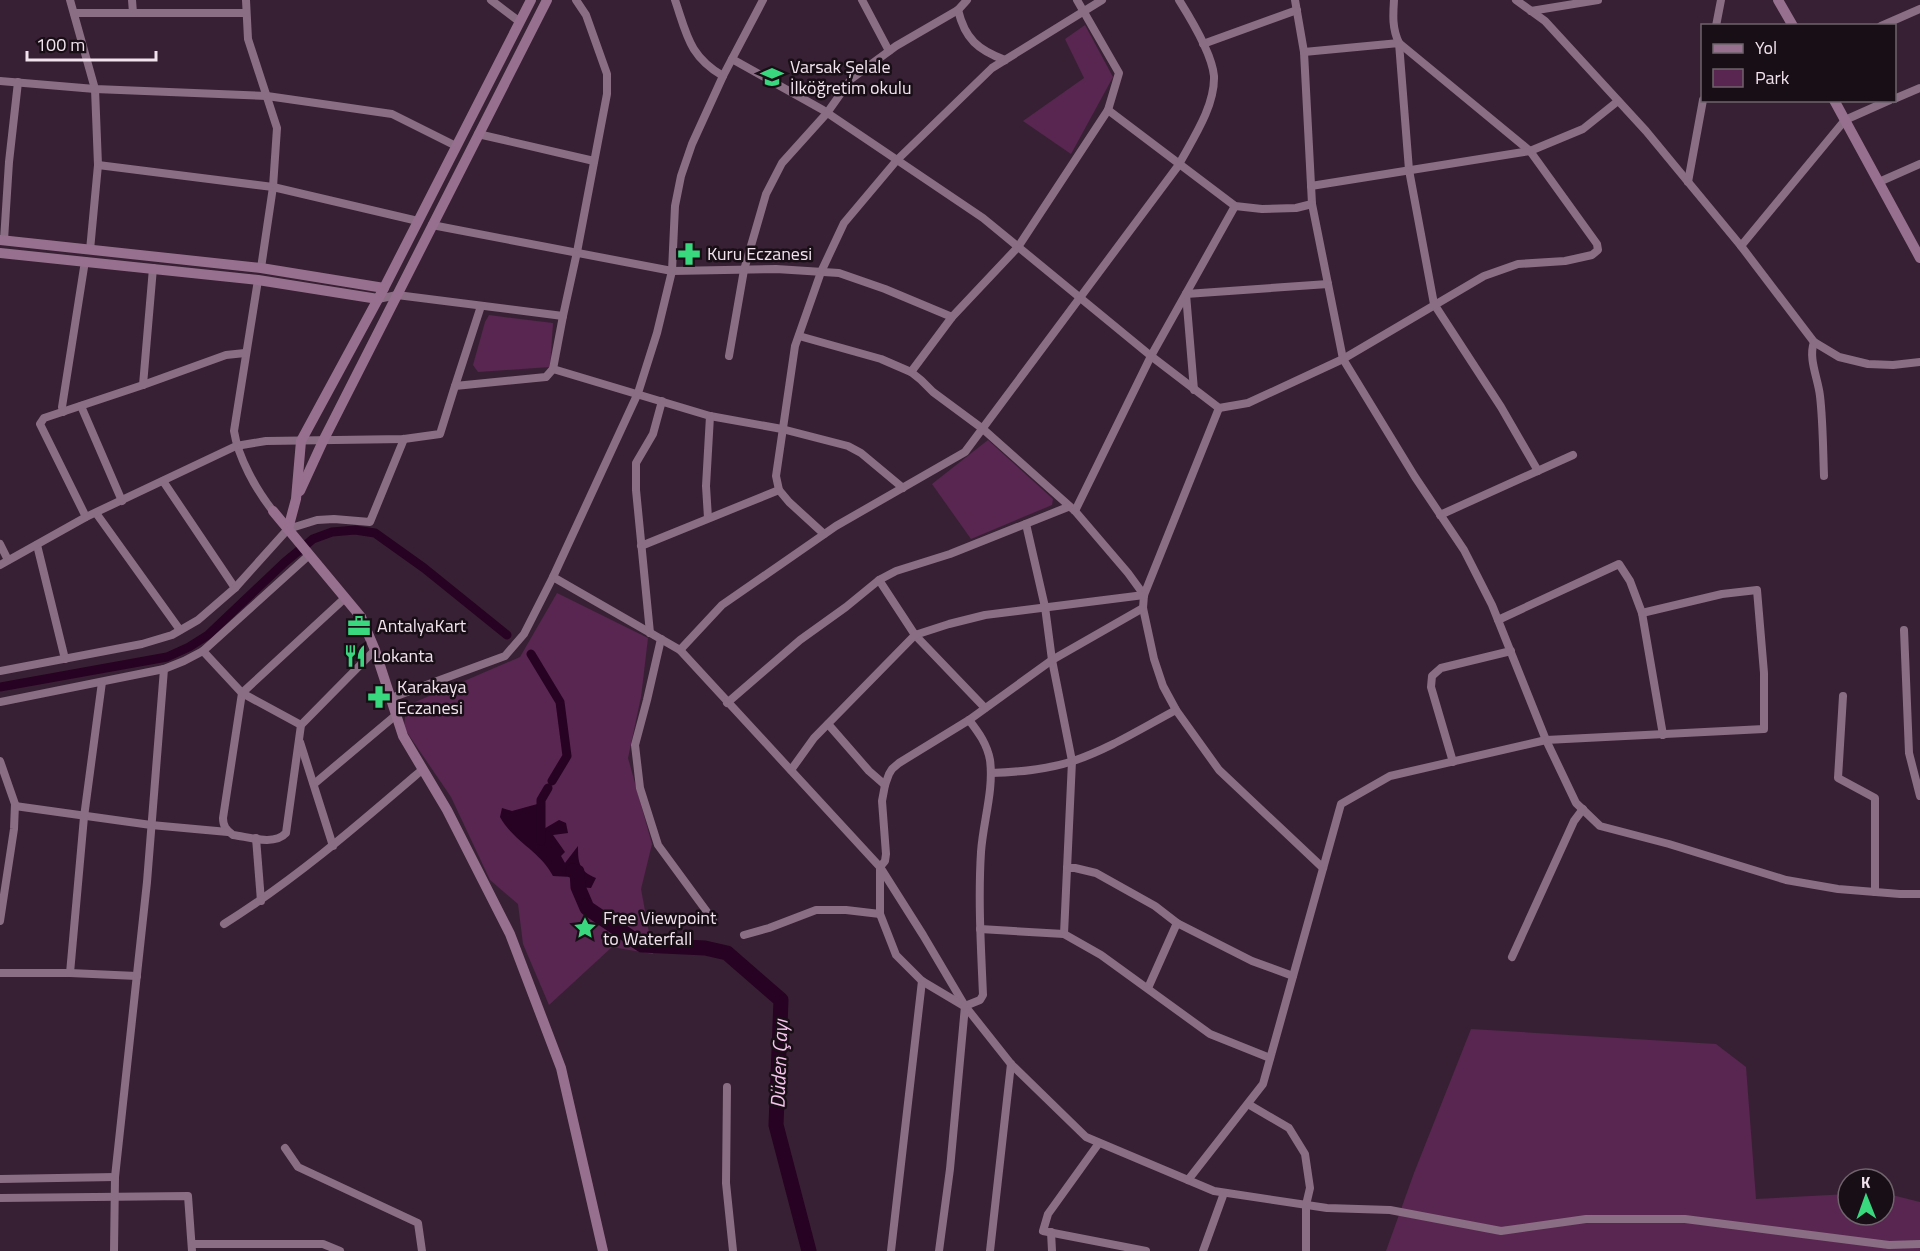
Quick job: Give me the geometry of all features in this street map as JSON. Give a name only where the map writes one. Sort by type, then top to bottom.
[{"type":"street","points":[[70,0],[95,89],[98,165],[90,250]]},
{"type":"street","points":[[132,0],[133,13]]},
{"type":"street","points":[[246,0],[248,39],[277,128],[273,187],[261,268]]},
{"type":"street","points":[[491,0],[520,22]]},
{"type":"street","points":[[291,533],[301,441],[384,288],[531,0]]},
{"type":"street","points":[[296,499],[323,441],[547,0]]},
{"type":"street","points":[[455,386],[546,377],[553,369],[607,94],[607,74],[586,15],[576,0]]},
{"type":"street","points":[[675,0],[690,45],[708,68],[723,76]]},
{"type":"street","points":[[391,698],[505,656],[524,634],[638,393],[657,333],[672,271],[675,206],[681,176],[692,144],[723,76],[763,0]]},
{"type":"street","points":[[862,0],[889,51]]},
{"type":"street","points":[[729,356],[744,270],[766,194],[782,163],[827,113],[851,79],[889,51],[958,10],[967,0]]},
{"type":"street","points":[[911,372],[952,316],[1018,247],[1108,110],[1119,73],[1077,0]]},
{"type":"street","points":[[824,534],[779,490],[776,476],[795,346],[821,272],[844,223],[897,160],[992,68],[1102,0]]},
{"type":"street","points":[[680,650],[722,605],[824,534],[966,452],[984,429],[1179,164],[1204,120],[1214,76],[1197,27],[1179,0]]},
{"type":"street","points":[[1295,0],[1304,52],[1312,204],[1343,359],[1415,477],[1464,550],[1498,620],[1546,740],[1576,803],[1600,826],[1669,844],[1786,880],[1838,889],[1920,894]]},
{"type":"street","points":[[1394,0],[1394,33],[1399,43],[1409,170],[1434,304],[1501,407],[1538,471]]},
{"type":"street","points":[[1516,0],[1545,21],[1646,132],[1741,246],[1814,342],[1839,357],[1868,364],[1893,365],[1920,362]]},
{"type":"street","points":[[1531,11],[1599,0]]},
{"type":"street","points":[[1716,24],[1721,0]]},
{"type":"street","points":[[1778,0],[1791,24]]},
{"type":"street","points":[[1886,24],[1920,9]]},
{"type":"street","points":[[958,10],[966,33],[976,46],[1005,60]]},
{"type":"street","points":[[1203,44],[1297,10]]},
{"type":"street","points":[[74,13],[246,13]]},
{"type":"street","points":[[732,58],[827,113],[983,218],[1151,356],[1219,408],[1248,404],[1343,359],[1484,276],[1518,264],[1565,261],[1592,255],[1598,250],[1598,244],[1530,151],[1399,43],[1304,52]]},
{"type":"street","points":[[0,81],[95,89],[267,96],[392,114],[456,146]]},
{"type":"street","points":[[18,82],[2,240],[261,268],[384,288],[397,295]]},
{"type":"street","points":[[1896,98],[1920,88]]},
{"type":"street","points":[[1311,186],[1530,151],[1583,129],[1618,101]]},
{"type":"street","points":[[1688,182],[1703,102]]},
{"type":"street","points":[[1835,102],[1916,241],[1920,258]]},
{"type":"street","points":[[1741,246],[1845,120],[1886,102]]},
{"type":"street","points":[[1108,110],[1235,206],[1262,209],[1296,208],[1312,204]]},
{"type":"street","points":[[478,134],[594,161]]},
{"type":"street","points":[[0,161],[9,162]]},
{"type":"street","points":[[1880,182],[1920,164]]},
{"type":"street","points":[[98,165],[273,187],[418,221]]},
{"type":"street","points":[[727,703],[800,640],[879,580],[896,571],[950,554],[1026,524],[1072,509],[1151,356],[1235,206]]},
{"type":"street","points":[[432,225],[672,271],[776,269],[844,275],[952,316]]},
{"type":"street","points":[[0,253],[258,280],[378,299],[397,295],[563,316]]},
{"type":"street","points":[[63,412],[85,261]]},
{"type":"street","points":[[143,385],[153,268]]},
{"type":"street","points":[[258,280],[234,431],[236,446],[263,499],[361,617],[375,650],[403,736],[447,810],[510,934],[557,1059],[603,1251]]},
{"type":"street","points":[[1186,294],[1328,284]]},
{"type":"street","points":[[1186,294],[1194,390]]},
{"type":"street","points":[[0,544],[4,562],[86,517],[236,446],[266,441],[404,439],[440,434],[481,306]]},
{"type":"street","points":[[799,336],[881,359],[911,372],[933,393],[984,429],[1072,509],[1128,573],[1144,596]]},
{"type":"street","points":[[1814,342],[1811,349],[1820,399],[1824,476]]},
{"type":"street","points":[[86,517],[40,424],[44,418],[226,355],[245,353]]},
{"type":"street","points":[[553,369],[710,416],[782,429],[848,446],[861,453],[903,488]]},
{"type":"street","points":[[650,633],[636,490],[636,463],[653,434],[662,401]]},
{"type":"street","points":[[81,406],[122,501]]},
{"type":"street","points":[[1219,408],[1144,596],[1143,608],[1163,687],[1176,710],[1219,770],[1323,868]]},
{"type":"street","points":[[708,518],[706,486],[710,416]]},
{"type":"street","points":[[0,671],[142,644],[172,634],[198,620],[235,588],[291,533],[317,520],[370,522],[404,439]]},
{"type":"street","points":[[1440,515],[1573,455]]},
{"type":"street","points":[[163,481],[235,588]]},
{"type":"street","points":[[641,546],[779,490]]},
{"type":"street","points":[[96,513],[180,630]]},
{"type":"street","points":[[1026,524],[1045,607],[1052,660],[1072,761],[1064,934]]},
{"type":"street","points":[[37,544],[66,659]]},
{"type":"street","points":[[0,702],[164,669],[184,661],[202,651],[306,553]]},
{"type":"street","points":[[1498,620],[1619,564],[1630,581],[1642,613],[1662,735]]},
{"type":"street","points":[[553,576],[680,650],[880,867],[965,1006],[1011,1064],[1086,1137],[1214,1191],[1327,1208],[1390,1210],[1501,1231],[1586,1219],[1685,1219],[1889,1245],[1920,1244]]},
{"type":"street","points":[[879,580],[915,635],[985,708]]},
{"type":"street","points":[[1188,1180],[1263,1084],[1341,804],[1390,776],[1546,740],[1764,729],[1764,673],[1757,590],[1722,594],[1642,613]]},
{"type":"street","points":[[791,770],[814,738],[915,635],[985,615],[1144,596]]},
{"type":"street","points":[[228,832],[223,818],[242,693],[345,598]]},
{"type":"street","points":[[965,1006],[922,981],[896,955],[880,914],[880,867],[885,861],[886,854],[882,801],[889,774],[899,763],[969,720],[1052,660],[1143,608]]},
{"type":"street","points":[[1904,630],[1910,753],[1920,796]]},
{"type":"street","points":[[661,639],[636,745],[640,788],[658,845],[713,920]]},
{"type":"street","points":[[15,807],[278,840],[286,833],[301,725],[375,650]]},
{"type":"street","points":[[202,651],[242,693],[301,725]]},
{"type":"street","points":[[1453,762],[1431,687],[1432,676],[1440,668],[1510,651]]},
{"type":"street","points":[[114,1251],[115,1177],[152,825],[164,669]]},
{"type":"street","points":[[70,973],[84,817],[102,682]]},
{"type":"street","points":[[1843,696],[1838,778],[1875,798],[1875,892]]},
{"type":"street","points":[[991,772],[1023,772],[1072,761],[1119,740],[1176,710]]},
{"type":"street","points":[[314,784],[396,714]]},
{"type":"street","points":[[965,1006],[980,1000],[983,995],[980,929],[981,852],[991,772],[987,748],[981,735],[969,720]]},
{"type":"street","points":[[828,724],[868,771],[885,785]]},
{"type":"street","points":[[299,739],[333,846]]},
{"type":"street","points":[[0,761],[15,807],[14,830],[0,921]]},
{"type":"street","points":[[224,924],[261,901],[333,846],[423,769]]},
{"type":"street","points":[[0,792],[10,790]]},
{"type":"street","points":[[1512,957],[1575,821],[1583,809]]},
{"type":"street","points":[[256,838],[261,901]]},
{"type":"street","points":[[1067,868],[1096,873],[1155,906],[1177,923],[1252,961],[1293,976]]},
{"type":"street","points":[[744,935],[816,910],[880,914]]},
{"type":"street","points":[[1148,988],[1177,923]]},
{"type":"street","points":[[980,929],[1064,934],[1101,955],[1210,1034],[1270,1058]]},
{"type":"street","points":[[0,973],[137,976]]},
{"type":"street","points":[[891,1251],[922,981]]},
{"type":"street","points":[[939,1251],[950,1169],[965,1006]]},
{"type":"street","points":[[990,1251],[1011,1064]]},
{"type":"street","points":[[727,1087],[726,1183],[733,1251]]},
{"type":"street","points":[[1248,1104],[1289,1128],[1305,1154],[1310,1188],[1306,1205],[1306,1251]]},
{"type":"street","points":[[1099,1143],[1048,1214],[1043,1231],[1146,1251]]},
{"type":"street","points":[[285,1148],[298,1167],[418,1223],[422,1251]]},
{"type":"street","points":[[0,1179],[115,1177]]},
{"type":"street","points":[[1203,1251],[1224,1193]]},
{"type":"street","points":[[0,1198],[188,1196],[192,1247],[323,1244],[340,1251]]},
{"type":"street","points":[[1051,1232],[1052,1251]]},
{"type":"green space","points":[[1085,25],[1113,77],[1071,154],[1023,121],[1084,78],[1065,39]]},
{"type":"green space","points":[[489,315],[553,323],[550,367],[478,372],[473,365]]},
{"type":"green space","points":[[988,440],[1053,499],[1052,505],[971,539],[932,484]]},
{"type":"green space","points":[[557,593],[648,638],[641,697],[628,758],[652,844],[641,889],[653,954],[612,947],[549,1005],[523,944],[518,904],[490,880],[451,797],[404,728],[406,706],[520,657]]},
{"type":"green space","points":[[1471,1029],[1716,1044],[1746,1067],[1756,1199],[1836,1195],[1836,1227],[1896,1227],[1896,1196],[1920,1202],[1920,1251],[1386,1251]]},
{"type":"shaded area","points":[[541,803],[538,818],[540,827],[542,830],[559,820],[566,823],[568,833],[553,835],[565,852],[561,856],[565,863],[578,846],[581,866],[596,878],[591,888],[578,887],[572,877],[553,876],[500,817],[502,808],[512,811]]},
{"type":"waterway","points":[[0,687],[167,657],[189,647],[208,635],[285,562],[313,539],[332,532],[355,530],[375,533],[424,568],[507,635]]},
{"type":"waterway","points":[[531,654],[560,702],[567,756],[552,781]]},
{"type":"waterway","points":[[541,841],[541,800],[548,788]]},
{"type":"waterway","name":"Düden Çayı","points":[[573,871],[577,872],[578,887],[587,908],[642,945],[705,948],[727,953],[781,1000],[776,1125],[809,1251]]},
{"type":"place","name":"Varsak Şelale İlköğretim okulu","points":[[772,77]]},
{"type":"place","name":"Kuru Eczanesi","points":[[689,254]]},
{"type":"place","name":"AntalyaKart","points":[[359,626]]},
{"type":"place","name":"Lokanta","points":[[355,656]]},
{"type":"place","name":"Karakaya Eczanesi","points":[[379,697]]},
{"type":"place","name":"Free Viewpoint to Waterfall","points":[[585,928]]}]
